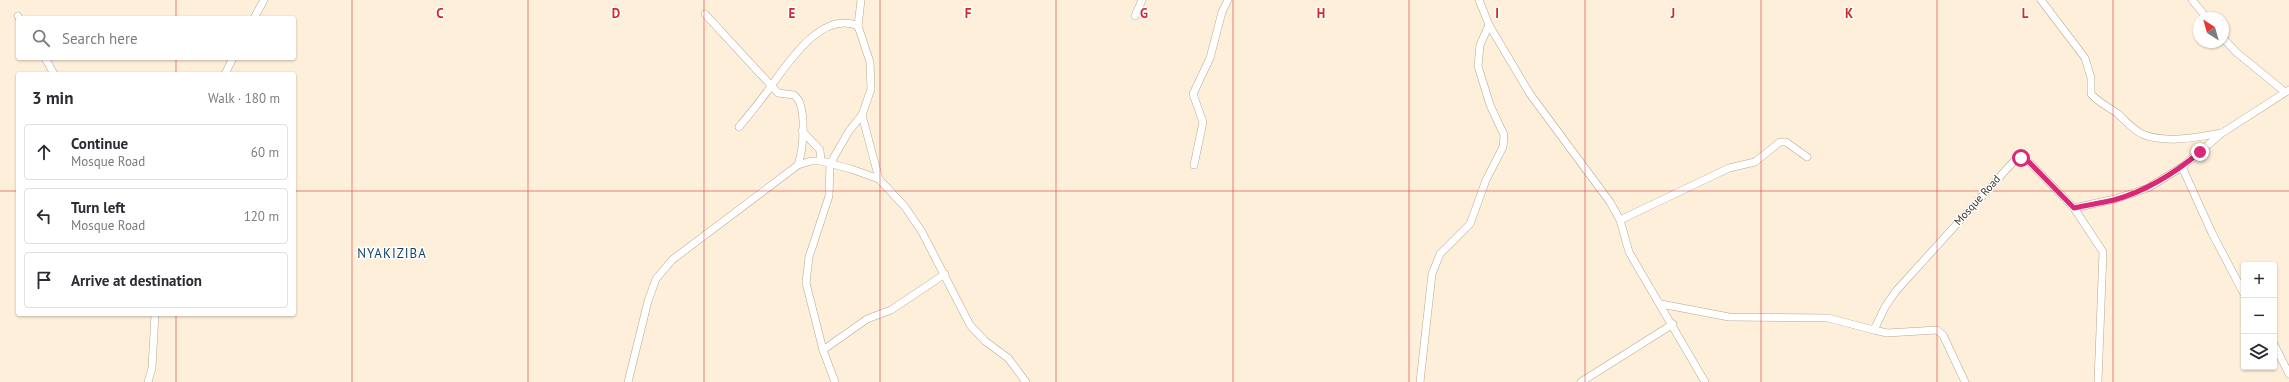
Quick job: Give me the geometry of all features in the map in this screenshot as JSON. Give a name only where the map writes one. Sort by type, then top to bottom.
[{"type":"street","points":[[255,16],[264,0]]},
{"type":"street","points":[[835,382],[823,350],[806,283],[809,257],[829,196],[830,164],[849,131],[862,116],[868,102],[872,78],[867,49],[858,26],[861,0]]},
{"type":"street","points":[[1135,16],[1142,0]]},
{"type":"street","points":[[1194,165],[1203,122],[1193,94],[1210,58],[1222,12],[1228,0]]},
{"type":"street","points":[[1479,0],[1489,25],[1530,94],[1610,202],[1620,220],[1629,252],[1673,324],[1705,382]]},
{"type":"street","points":[[2041,0],[2085,58],[2091,78],[2091,94],[2098,102],[2118,114],[2136,130],[2160,138],[2201,137],[2222,133]]},
{"type":"street","points":[[2192,0],[2202,12]]},
{"type":"street","points":[[705,14],[778,93],[794,95],[801,102],[803,149],[798,165]]},
{"type":"street","points":[[739,127],[795,54],[818,32],[839,22],[851,23],[858,26]]},
{"type":"street","points":[[1420,382],[1432,274],[1440,254],[1470,224],[1486,180],[1503,148],[1504,135],[1490,105],[1478,66],[1480,45],[1489,25]]},
{"type":"street","points":[[2074,208],[2115,200],[2148,188],[2182,167],[2222,133],[2287,91],[2236,52],[2229,44]]},
{"type":"street","points":[[46,60],[53,72]]},
{"type":"street","points":[[226,72],[232,60]]},
{"type":"street","points":[[862,116],[879,179],[909,213],[922,232],[970,325],[984,341],[1008,358],[1026,382]]},
{"type":"street","points":[[802,131],[820,150],[821,162]]},
{"type":"street","points":[[1620,220],[1729,168],[1755,162],[1780,142],[1786,142],[1807,157]]},
{"type":"street","name":"Mosque Road","points":[[1874,330],[1885,307],[1896,291],[2014,161],[2021,158],[2029,162],[2074,208],[2103,252],[2098,382]]},
{"type":"street","points":[[628,382],[648,301],[656,279],[672,260],[798,165],[812,161],[821,162],[879,179]]},
{"type":"street","points":[[2182,167],[2212,234],[2241,288]]},
{"type":"street","points":[[823,350],[866,319],[892,310],[945,274]]},
{"type":"street","points":[[1661,304],[1729,317],[1828,318],[1887,333],[1932,330],[1940,332],[1965,382]]},
{"type":"street","points":[[148,382],[152,368],[155,316]]},
{"type":"street","points":[[1581,382],[1673,324]]},
{"type":"street","points":[[2277,350],[2289,374]]},
{"type":"district","name":"NYAKIZIBA","points":[[392,253]]},
{"type":"route","points":[[2021,158],[2029,162],[2074,208],[2115,200],[2148,188],[2182,167],[2200,152]]}]
